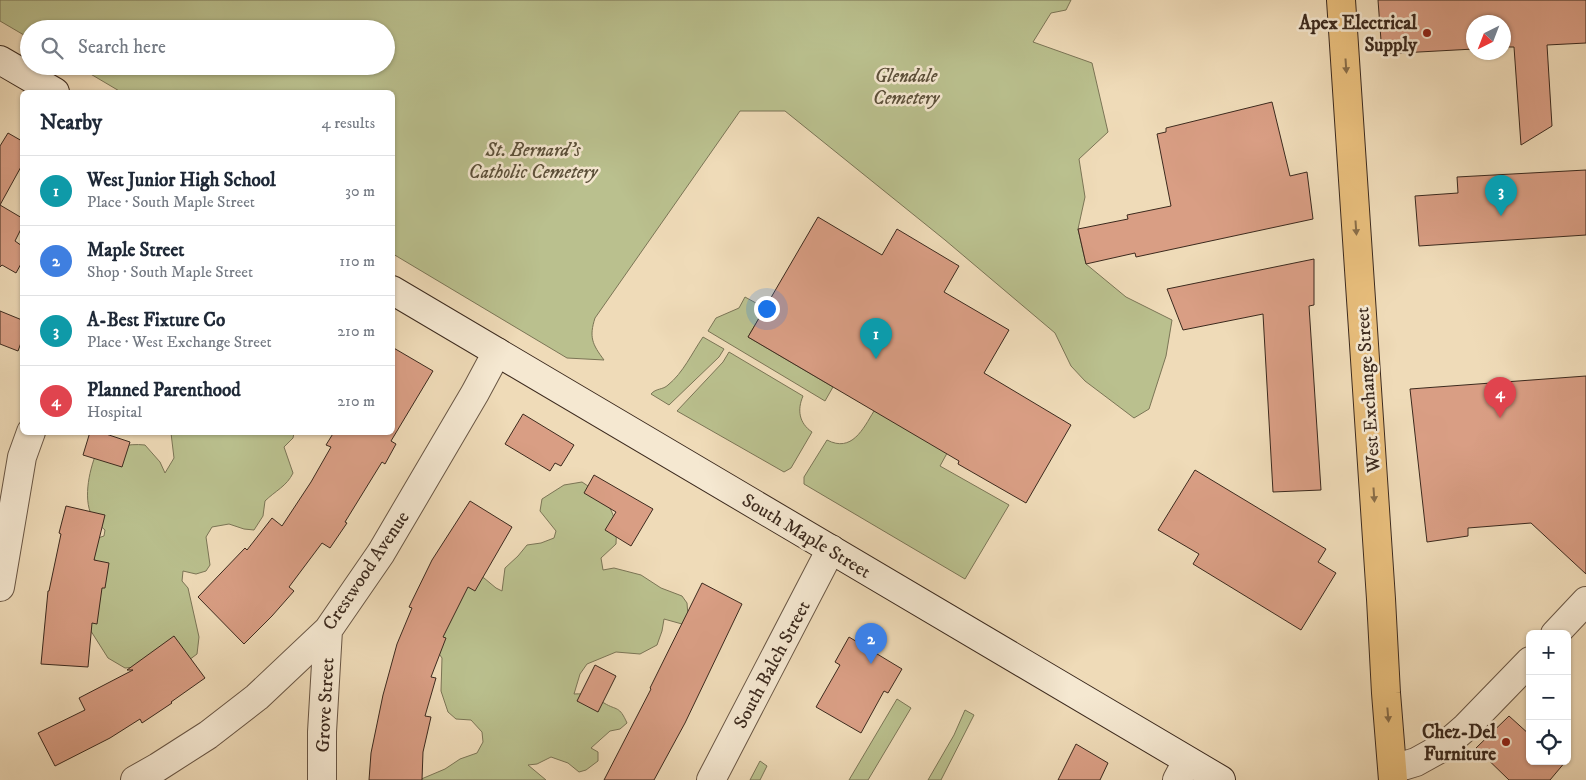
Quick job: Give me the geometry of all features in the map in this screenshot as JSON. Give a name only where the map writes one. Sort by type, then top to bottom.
[{"type":"main road","name":"West Exchange Street","points":[[1341,0],[1393,775]]},
{"type":"street","points":[[0,60],[20,72]]},
{"type":"street","points":[[26,75],[52,90]]},
{"type":"street","name":"South Maple Street","points":[[395,292],[831,549],[1182,770],[1221,780]]},
{"type":"street","name":"Crestwood Avenue","points":[[135,780],[208,735],[250,702],[328,630],[380,553],[497,352]]},
{"type":"street","points":[[0,587],[18,447]]},
{"type":"street","name":"South Balch Street","points":[[711,780],[831,549]]},
{"type":"street","points":[[1559,630],[1586,602]]},
{"type":"street","name":"Grove Street","points":[[322,780],[322,732],[328,630]]},
{"type":"street","points":[[1393,775],[1443,747],[1466,727],[1526,664]]},
{"type":"green space","points":[[0,0],[1071,0],[1066,10],[1051,13],[1033,42],[1092,63],[1108,132],[1079,159],[1085,197],[1078,229],[1086,264],[1126,297],[1172,320],[1166,356],[1149,409],[1134,418],[1085,381],[1071,366],[1055,333],[945,240],[785,111],[740,111],[595,318],[592,330],[593,340],[604,360],[567,358],[395,255],[395,90],[118,90],[92,75],[395,75],[395,20],[20,20],[20,33],[0,21]]},
{"type":"green space","points":[[745,297],[765,308],[748,337],[833,387],[825,401],[708,331],[716,318],[739,308]]},
{"type":"green space","points":[[703,337],[724,349],[719,357],[669,405],[651,394],[666,387],[673,380],[683,369]]},
{"type":"green space","points":[[729,352],[803,396],[800,416],[804,425],[812,432],[791,468],[784,472],[677,411],[723,362]]},
{"type":"green space","points":[[874,411],[962,426],[940,466],[1009,505],[965,579],[804,484],[804,477],[827,440],[836,443],[850,441],[861,432]]},
{"type":"green space","points":[[171,435],[294,435],[284,447],[293,473],[284,485],[265,501],[263,516],[254,530],[229,524],[212,527],[206,537],[210,565],[206,571],[196,574],[183,571],[182,581],[188,588],[199,637],[197,654],[185,663],[125,668],[108,658],[89,628],[100,567],[93,557],[95,539],[104,536],[105,530],[96,522],[88,504],[91,469],[96,454],[126,445],[145,445],[160,462],[165,473],[174,458]]},
{"type":"green space","points":[[582,482],[599,494],[610,507],[615,523],[616,544],[601,558],[603,570],[614,568],[641,575],[661,588],[682,596],[687,603],[688,616],[682,624],[664,619],[657,645],[640,654],[616,652],[587,664],[580,674],[574,694],[590,696],[617,709],[622,713],[627,723],[620,729],[610,731],[591,748],[598,752],[598,761],[586,770],[579,772],[568,763],[551,757],[537,764],[528,765],[546,780],[419,780],[445,769],[460,759],[477,753],[483,742],[482,732],[471,720],[456,719],[448,712],[441,691],[442,658],[433,645],[466,571],[484,578],[502,591],[505,568],[527,545],[541,543],[554,538],[556,531],[540,511],[542,499],[564,485]]},
{"type":"green space","points":[[897,699],[911,708],[868,780],[849,780]]},
{"type":"green space","points":[[965,710],[974,715],[941,780],[928,780],[954,735]]},
{"type":"green space","points":[[760,761],[767,766],[760,780],[750,780]]},
{"type":"building","name":"Apex Electrical Supply","points":[[1378,0],[1586,0],[1586,43],[1547,45],[1552,126],[1521,145],[1514,47],[1511,47],[1511,15],[1466,15],[1466,49],[1382,54]]},
{"type":"building","points":[[1272,102],[1290,176],[1307,172],[1313,219],[1136,257],[1135,253],[1086,264],[1078,229],[1128,219],[1127,215],[1171,206],[1157,134],[1166,132],[1166,128]]},
{"type":"building","points":[[8,133],[20,140],[20,169],[0,205],[0,146]]},
{"type":"building","points":[[1586,170],[1586,235],[1419,246],[1415,196],[1458,193],[1457,177]]},
{"type":"building","points":[[0,205],[20,217],[20,231],[15,241],[20,245],[20,266],[16,273],[2,265],[0,267]]},
{"type":"building","points":[[818,217],[882,255],[897,229],[959,266],[944,292],[1009,330],[984,373],[1071,425],[1026,503],[958,464],[959,461],[748,337]]},
{"type":"building","points":[[1314,259],[1314,305],[1309,306],[1321,490],[1273,492],[1263,314],[1183,330],[1167,289]]},
{"type":"building","points":[[0,311],[20,319],[20,346],[18,351],[0,344]]},
{"type":"building","points":[[395,349],[433,371],[395,434]]},
{"type":"building","points":[[1586,376],[1586,574],[1531,523],[1468,528],[1468,536],[1427,542],[1410,389]]},
{"type":"building","points":[[523,414],[574,445],[561,466],[555,463],[550,471],[505,444]]},
{"type":"building","points":[[89,435],[109,435],[130,442],[122,467],[83,455]]},
{"type":"building","points":[[332,435],[395,435],[391,441],[396,444],[385,464],[382,462],[345,522],[347,523],[330,548],[322,543],[289,587],[294,591],[244,644],[198,597],[245,548],[247,550],[272,518],[282,526],[331,447],[326,445]]},
{"type":"building","points":[[1195,470],[1326,549],[1318,562],[1336,573],[1301,630],[1193,564],[1199,554],[1158,530]]},
{"type":"building","points":[[594,475],[653,509],[631,546],[605,530],[616,512],[584,493]]},
{"type":"building","points":[[470,501],[512,527],[475,591],[468,587],[443,637],[446,638],[431,677],[436,678],[425,716],[431,717],[423,752],[422,780],[369,780],[371,753],[383,695],[397,644],[412,608],[409,607],[432,560]]},
{"type":"building","points":[[66,506],[105,515],[94,560],[109,563],[105,588],[102,588],[97,624],[92,623],[88,667],[41,664],[48,591]]},
{"type":"building","points":[[702,583],[742,604],[685,723],[654,780],[604,780],[651,689]]},
{"type":"building","points":[[174,636],[205,678],[142,723],[140,719],[110,738],[55,766],[38,733],[85,710],[79,698],[133,670],[127,670]]},
{"type":"building","points":[[849,637],[902,669],[888,693],[884,691],[861,733],[816,707],[840,665],[835,662]]},
{"type":"building","points":[[595,665],[616,676],[598,712],[577,701]]},
{"type":"building","name":"Chez-Del Furniture","points":[[1509,716],[1526,731],[1526,765],[1563,765],[1550,780],[1509,780],[1476,748]]},
{"type":"building","points":[[1076,744],[1108,763],[1100,780],[1058,780]]},
{"type":"place","name":"Apex Electrical Supply","points":[[1427,33]]},
{"type":"place","name":"A-Best Fixture Co","points":[[1501,216]]},
{"type":"place","name":"West Junior High School","points":[[876,359]]},
{"type":"place","name":"Planned Parenthood","points":[[1500,418]]},
{"type":"place","name":"Maple Street","points":[[871,664]]},
{"type":"place","name":"Chez-Del Furniture","points":[[1506,742]]},
{"type":"park label","name":"Glendale Cemetery","points":[[906,86]]},
{"type":"park label","name":"St. Bernard's Catholic Cemetery","points":[[533,160]]}]
